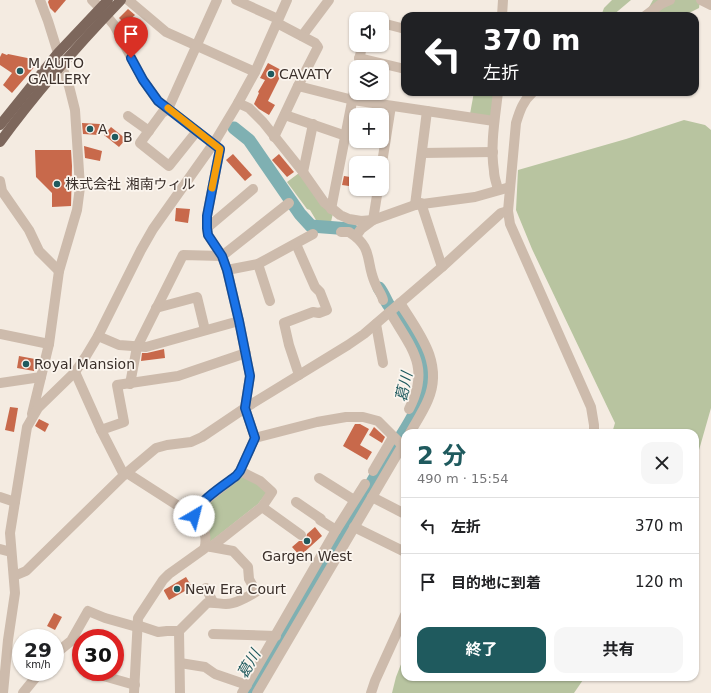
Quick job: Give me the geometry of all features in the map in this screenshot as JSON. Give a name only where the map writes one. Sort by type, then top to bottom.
[{"type":"main road","points":[[0,142],[22,111],[103,12],[108,0]]},
{"type":"main road","points":[[0,125],[58,53],[103,12],[122,0]]},
{"type":"street","points":[[40,0],[58,53]]},
{"type":"street","points":[[92,0],[114,25],[143,80],[158,101],[220,149],[207,216],[207,228],[208,235],[222,256],[227,270],[239,321],[250,376],[245,408],[255,438],[240,471],[236,476],[202,503],[195,512],[194,516]]},
{"type":"street","points":[[128,0],[166,32],[255,72]]},
{"type":"street","points":[[197,131],[167,170],[140,143],[162,113],[168,109],[218,0]]},
{"type":"street","points":[[236,0],[278,21],[315,43],[318,47],[274,137]]},
{"type":"street","points":[[3,693],[4,639],[15,593],[10,533],[27,427],[38,408],[75,372],[86,356],[98,336],[153,229],[214,143],[238,103],[255,72],[287,0]]},
{"type":"street","points":[[302,36],[329,0]]},
{"type":"street","points":[[502,12],[503,0]]},
{"type":"street","points":[[650,12],[661,4],[670,0]]},
{"type":"street","points":[[701,0],[711,5]]},
{"type":"street","points":[[389,25],[401,28]]},
{"type":"street","points":[[31,419],[48,344],[59,271],[77,210],[80,187],[75,110],[69,86],[61,64]]},
{"type":"street","points":[[389,67],[401,68]]},
{"type":"street","points":[[298,86],[349,99]]},
{"type":"street","points":[[497,96],[494,121],[493,152],[494,171],[498,190]]},
{"type":"street","points":[[529,96],[525,100],[520,110],[516,123],[508,211],[510,224],[591,407],[594,429]]},
{"type":"street","points":[[331,209],[353,100],[494,121]]},
{"type":"street","points":[[238,103],[249,108],[263,122],[303,172],[324,202],[340,215],[349,218],[361,221],[372,220],[418,204],[475,197],[510,187]]},
{"type":"street","points":[[383,156],[392,106]]},
{"type":"street","points":[[427,111],[418,204],[442,267]]},
{"type":"street","points":[[285,115],[346,136]]},
{"type":"street","points":[[128,116],[149,132]]},
{"type":"street","points":[[303,172],[313,124]]},
{"type":"street","points":[[422,153],[493,152]]},
{"type":"street","points":[[0,181],[2,191],[29,230],[39,251],[59,271]]},
{"type":"street","points":[[207,228],[253,189]]},
{"type":"street","points":[[359,233],[372,220],[377,196]]},
{"type":"street","points":[[130,384],[137,347],[183,254],[222,256],[289,203]]},
{"type":"street","points":[[14,576],[26,571],[61,535],[156,448],[191,442],[202,437],[245,408],[348,345],[390,312],[501,213],[508,211]]},
{"type":"street","points":[[341,232],[359,233]]},
{"type":"street","points":[[359,233],[365,247],[374,283],[383,300]]},
{"type":"street","points":[[227,270],[258,264],[313,234]]},
{"type":"street","points":[[296,244],[315,287],[320,292],[327,310],[319,313],[313,312],[284,323],[289,345],[299,375]]},
{"type":"street","points":[[258,264],[270,301]]},
{"type":"street","points":[[156,308],[197,297],[205,330]]},
{"type":"street","points":[[400,303],[426,346],[433,366],[431,392],[412,429]]},
{"type":"street","points":[[390,312],[418,361],[418,386],[415,397],[409,409]]},
{"type":"street","points":[[98,336],[119,345],[146,347],[239,321]]},
{"type":"street","points":[[376,324],[383,363]]},
{"type":"street","points":[[0,334],[48,344]]},
{"type":"street","points":[[101,430],[124,422],[117,385],[178,376],[246,353]]},
{"type":"street","points":[[75,372],[101,430],[126,474],[194,516],[202,523],[208,546]]},
{"type":"street","points":[[0,383],[41,376]]},
{"type":"street","points":[[255,438],[317,422],[363,417],[378,421],[393,437],[401,443]]},
{"type":"street","points":[[373,471],[393,437]]},
{"type":"street","points":[[257,693],[401,450]]},
{"type":"street","points":[[114,681],[134,689],[138,618],[163,580],[169,574],[202,552],[262,507],[272,492],[260,481],[240,471]]},
{"type":"street","points":[[319,478],[354,500]]},
{"type":"street","points":[[180,663],[205,667],[244,689],[276,636],[312,570],[365,484]]},
{"type":"street","points":[[0,497],[15,502]]},
{"type":"street","points":[[372,497],[401,512]]},
{"type":"street","points":[[296,502],[336,530]]},
{"type":"street","points":[[262,507],[300,535]]},
{"type":"street","points":[[354,527],[401,550]]},
{"type":"street","points":[[180,693],[179,632],[207,603],[213,602],[226,604],[256,592],[249,579],[248,567],[233,551],[208,546]]},
{"type":"street","points":[[0,549],[11,552]]},
{"type":"street","points":[[312,570],[324,578]]},
{"type":"street","points":[[206,588],[213,602]]},
{"type":"street","points":[[64,647],[71,641],[88,612],[158,632],[167,630],[179,632]]},
{"type":"street","points":[[371,693],[401,624]]},
{"type":"street","points":[[213,634],[276,636]]},
{"type":"street","points":[[23,693],[33,681]]},
{"type":"green space","points":[[612,0],[631,0],[617,12],[602,12],[604,8]]},
{"type":"green space","points":[[653,0],[700,0],[699,8],[691,12],[646,12]]},
{"type":"green space","points":[[473,96],[494,96],[493,114],[490,117],[470,114]]},
{"type":"green space","points":[[684,120],[705,125],[711,130],[711,408],[699,450],[699,429],[613,429],[615,423],[532,249],[516,210],[518,170],[626,139]]},
{"type":"green space","points":[[299,173],[333,213],[331,222],[316,220],[310,210],[307,209],[287,182]]},
{"type":"green space","points":[[245,475],[268,491],[258,504],[210,542],[198,513],[240,476]]},
{"type":"green space","points":[[401,664],[401,681],[582,681],[574,693],[392,693]]},
{"type":"building","points":[[49,0],[66,0],[55,13],[50,8],[48,2]]},
{"type":"building","points":[[128,9],[135,15],[125,24],[119,18]]},
{"type":"building","name":"M AUTO GALLERY","points":[[2,53],[37,60],[37,64],[12,93],[3,85],[12,73],[0,65],[0,57]]},
{"type":"building","points":[[268,63],[283,71],[268,101],[275,105],[269,115],[254,104],[259,93],[258,92],[265,80],[260,78]]},
{"type":"building","name":"A","points":[[82,123],[100,124],[99,135],[83,134]]},
{"type":"building","name":"B","points":[[111,127],[126,139],[119,147],[104,135]]},
{"type":"building","points":[[84,146],[102,151],[100,161],[85,158]]},
{"type":"building","name":"株式会社 湘南ウィル","points":[[35,150],[71,150],[71,206],[52,207],[52,193],[36,177]]},
{"type":"building","points":[[233,154],[252,175],[245,181],[226,160]]},
{"type":"building","points":[[279,154],[294,172],[287,177],[272,160]]},
{"type":"building","points":[[344,176],[349,177],[349,186],[342,185]]},
{"type":"building","points":[[176,208],[190,209],[188,223],[175,221]]},
{"type":"building","points":[[164,349],[165,358],[141,361],[142,353]]},
{"type":"building","name":"Royal Mansion","points":[[19,356],[35,359],[34,371],[17,368]]},
{"type":"building","points":[[10,407],[18,408],[14,432],[5,430]]},
{"type":"building","points":[[39,419],[49,424],[45,432],[35,426]]},
{"type":"building","points":[[355,424],[360,424],[369,429],[360,445],[372,452],[367,460],[343,446]]},
{"type":"building","points":[[374,427],[385,437],[382,443],[369,435]]},
{"type":"building","name":"Gargen West","points":[[315,527],[322,536],[300,556],[292,547],[299,541],[306,539],[307,534]]},
{"type":"building","name":"New Era Court","points":[[186,577],[192,587],[169,600],[164,590]]},
{"type":"building","points":[[54,613],[62,617],[56,629],[47,626]]},
{"type":"waterway","name":"葛川","points":[[234,128],[249,140],[300,214],[311,226],[350,229],[355,232]]},
{"type":"waterway","name":"葛川","points":[[379,288],[388,304],[408,331],[424,365],[425,378],[423,392],[418,406],[406,429]]},
{"type":"waterway","name":"葛川","points":[[250,693],[263,673],[378,472],[401,437]]},
{"type":"slow traffic","points":[[168,108],[220,149],[212,188]]},
{"type":"place","name":"M AUTO GALLERY","points":[[20,71]]},
{"type":"place","name":"CAVATY","points":[[271,74]]},
{"type":"place","name":"A","points":[[90,129]]},
{"type":"place","name":"B","points":[[115,137]]},
{"type":"place","name":"株式会社 湘南ウィル","points":[[57,184]]},
{"type":"place","name":"Royal Mansion","points":[[26,364]]},
{"type":"place","name":"Gargen West","points":[[307,541]]},
{"type":"place","name":"New Era Court","points":[[177,589]]},
{"type":"route","points":[[131,58],[143,80],[158,101],[220,149],[207,216],[207,228],[208,235],[222,256],[227,270],[239,321],[250,376],[245,408],[255,438],[240,471],[236,476],[202,503],[195,512],[194,516]]}]
